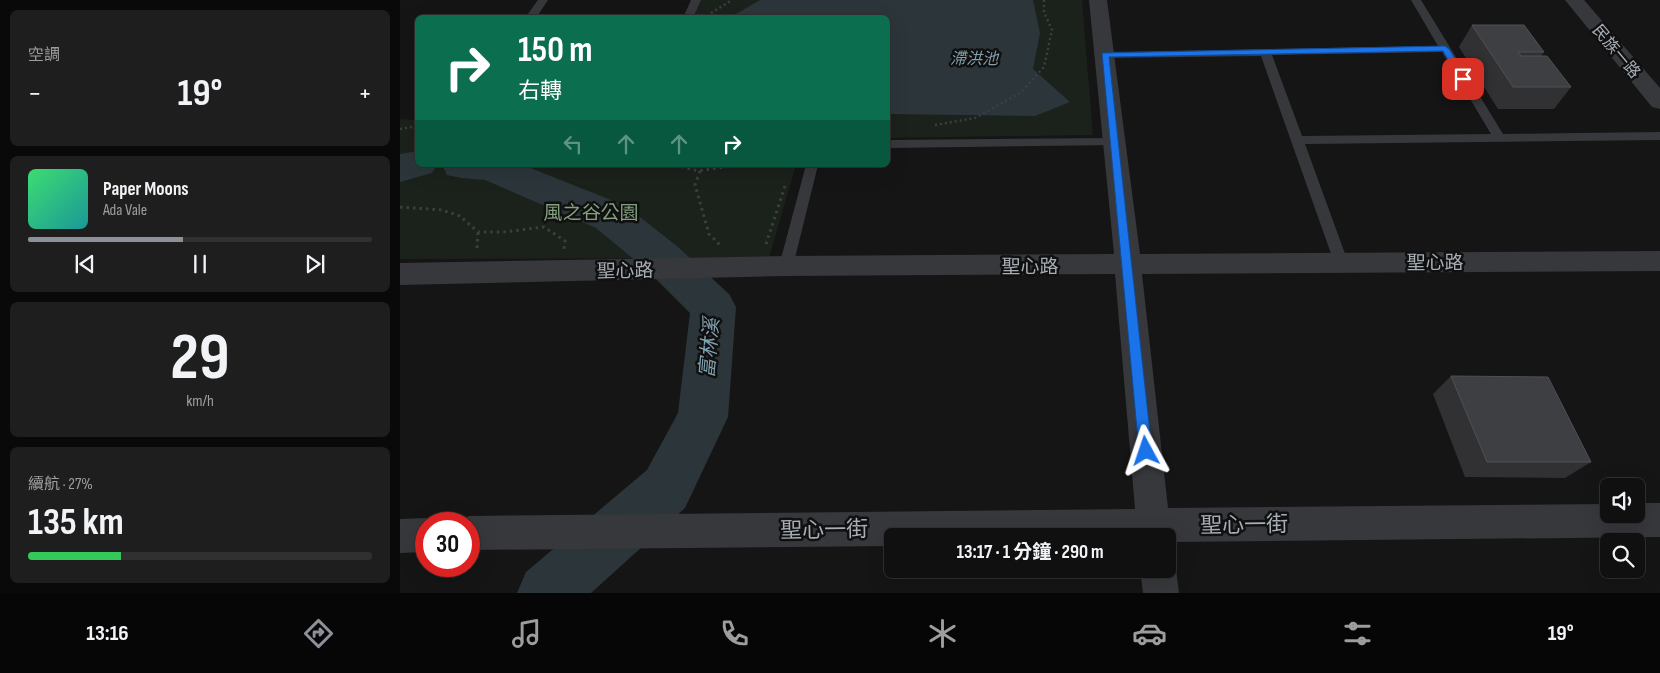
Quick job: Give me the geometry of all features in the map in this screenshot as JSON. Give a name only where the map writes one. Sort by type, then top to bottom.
[{"type":"street","points":[[1098,0],[1105,55],[1112,142],[1128,265],[1153,528]]},
{"type":"street","name":"民族一路","points":[[1574,0],[1660,102]]},
{"type":"street","name":"聖心路","points":[[400,274],[612,270],[732,259],[786,266],[1660,261]]},
{"type":"street","name":"聖心一街","points":[[1176,531],[1660,520]]},
{"type":"street","name":"聖心一街","points":[[484,533],[884,531]]},
{"type":"street","points":[[400,536],[415,535]]},
{"type":"street","points":[[1159,578],[1160,593]]},
{"type":"lane","points":[[532,15],[543,0]]},
{"type":"lane","points":[[689,15],[696,0]]},
{"type":"lane","points":[[1416,0],[1500,138]]},
{"type":"lane","points":[[1105,55],[1445,49]]},
{"type":"lane","points":[[1265,52],[1341,262]]},
{"type":"lane","points":[[1296,140],[1660,136]]},
{"type":"lane","points":[[890,144],[1112,142]]},
{"type":"lane","points":[[786,266],[811,167]]},
{"type":"path","points":[[710,15],[712,11],[732,0]]},
{"type":"path","points":[[932,126],[975,118],[1020,93],[1044,67],[1052,30],[1044,12],[1044,0]]},
{"type":"path","points":[[400,129],[415,126]]},
{"type":"path","points":[[678,167],[700,171],[721,170],[731,167]]},
{"type":"path","points":[[700,171],[695,185],[704,209],[709,234],[732,259]]},
{"type":"path","points":[[764,251],[786,182]]},
{"type":"path","points":[[400,207],[442,210],[460,216],[478,232],[504,232],[544,227],[565,241],[564,253]]},
{"type":"path","points":[[476,254],[478,232]]},
{"type":"green space","name":"滯洪池","points":[[701,0],[1082,0],[1093,135],[890,138],[890,15],[694,15]]},
{"type":"green space","name":"風之谷公園","points":[[400,119],[415,120],[415,167],[795,167],[769,258],[400,259]]},
{"type":"water","name":"滯洪池","points":[[760,0],[1033,0],[1040,33],[1033,69],[1070,102],[1035,116],[890,114],[890,15],[734,15]]},
{"type":"building","points":[[1472,25],[1524,25],[1544,52],[1518,52],[1521,56],[1547,56],[1571,87],[1513,87]]},
{"type":"building","points":[[1451,376],[1548,377],[1591,462],[1487,462]]},
{"type":"waterway","name":"富林溪","points":[[400,168],[415,165]]},
{"type":"waterway","name":"富林溪","points":[[490,167],[611,217],[663,259],[713,307],[703,417],[666,489],[547,593]]},
{"type":"route","points":[[1146,451],[1128,265],[1112,142],[1105,55],[1445,49],[1463,79]]}]
